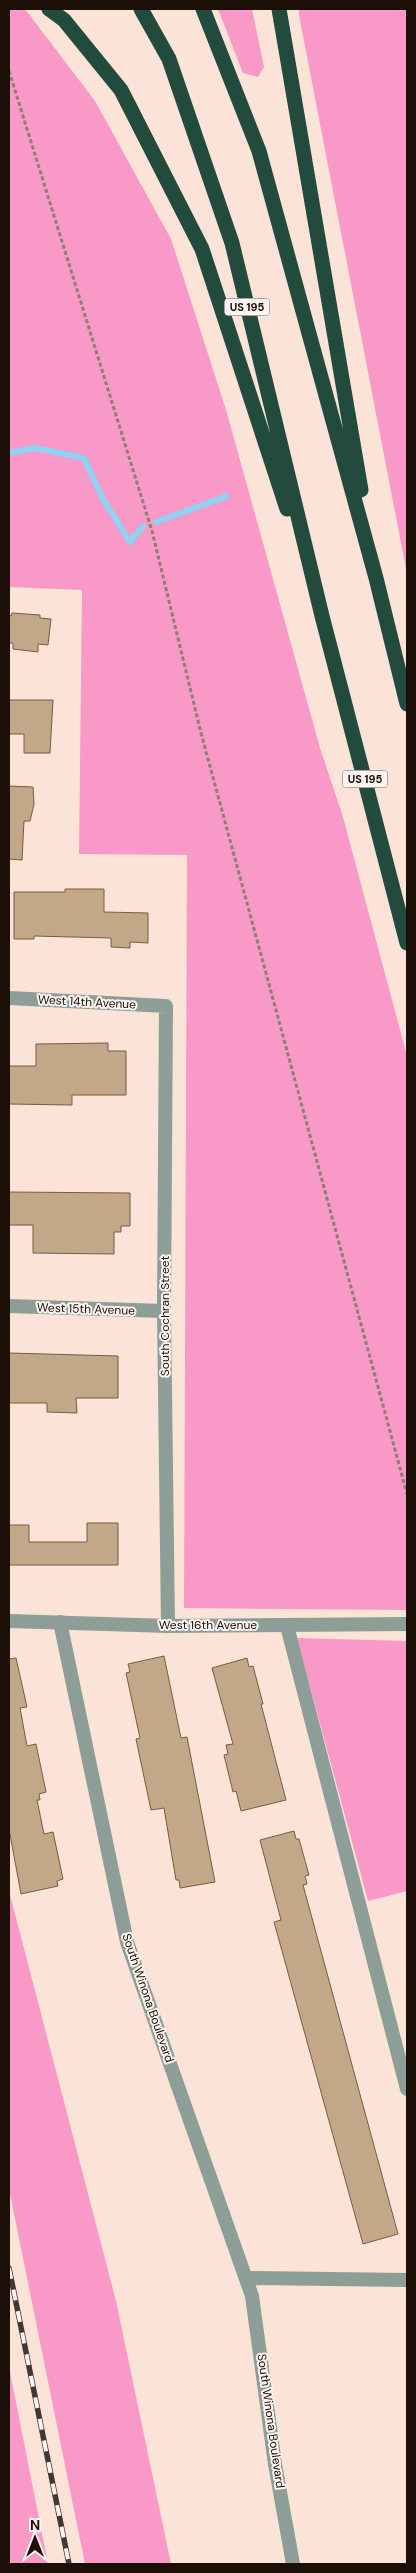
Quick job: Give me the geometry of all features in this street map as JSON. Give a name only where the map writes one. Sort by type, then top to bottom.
[{"type":"highway","points":[[49,9],[64,20],[120,90],[202,249],[322,616]]},
{"type":"highway","name":"US 195","points":[[141,9],[169,59],[232,243],[322,616],[407,943]]},
{"type":"highway","points":[[203,9],[260,151],[376,578],[407,704]]},
{"type":"highway","points":[[279,9],[376,578]]},
{"type":"street","name":"West 14th Avenue","points":[[9,998],[166,1006]]},
{"type":"street","name":"South Cochran Street","points":[[166,1006],[164,1311],[168,1626]]},
{"type":"street","name":"West 15th Avenue","points":[[9,1306],[164,1311]]},
{"type":"street","name":"West 16th Avenue","points":[[9,1621],[168,1626],[407,1624]]},
{"type":"street","name":"South Winona Boulevard","points":[[60,1622],[127,1942],[246,2278],[258,2324],[275,2464],[293,2564]]},
{"type":"street","points":[[286,1626],[407,2089]]},
{"type":"street","points":[[246,2278],[407,2280]]},
{"type":"path","points":[[9,71],[152,531],[201,733],[407,1494]]},
{"type":"shaded area","points":[[9,9],[25,9],[95,101],[171,239],[226,410],[320,748],[343,817],[407,1056],[407,1610],[184,1608],[187,855],[79,854],[82,590],[9,587]]},
{"type":"shaded area","points":[[218,9],[252,9],[264,67],[258,77],[243,73]]},
{"type":"shaded area","points":[[299,9],[407,9],[407,574],[299,15]]},
{"type":"shaded area","points":[[297,1638],[407,1641],[407,1891],[368,1901]]},
{"type":"shaded area","points":[[9,1891],[116,2301],[171,2564],[85,2564],[9,2189]]},
{"type":"shaded area","points":[[9,2367],[48,2564],[9,2564]]},
{"type":"building","points":[[12,613],[40,615],[40,618],[51,619],[48,645],[38,644],[38,652],[13,649],[13,643],[9,643],[9,615],[11,616]]},
{"type":"building","points":[[9,700],[53,700],[50,753],[24,753],[24,734],[9,734]]},
{"type":"building","points":[[9,786],[33,787],[34,804],[30,821],[24,821],[22,860],[9,859]]},
{"type":"building","points":[[65,889],[104,889],[104,912],[148,913],[148,943],[130,942],[130,948],[111,947],[111,938],[34,936],[34,939],[14,939],[14,892],[65,892]]},
{"type":"building","points":[[108,1043],[108,1051],[126,1051],[126,1095],[72,1095],[72,1105],[9,1104],[9,1066],[36,1066],[36,1044]]},
{"type":"building","points":[[9,1192],[130,1193],[130,1226],[121,1226],[121,1232],[114,1232],[114,1254],[33,1253],[33,1225],[9,1225]]},
{"type":"building","points":[[9,1353],[118,1356],[118,1398],[76,1398],[77,1413],[47,1412],[47,1403],[9,1403]]},
{"type":"building","points":[[87,1523],[118,1523],[118,1565],[9,1565],[9,1525],[29,1525],[29,1542],[87,1542]]},
{"type":"building","points":[[164,1656],[181,1738],[187,1737],[215,1882],[180,1888],[179,1880],[176,1880],[164,1808],[151,1810],[136,1739],[140,1738],[126,1673],[130,1672],[128,1664]]},
{"type":"building","points":[[16,1658],[27,1707],[20,1708],[27,1746],[36,1744],[46,1792],[39,1794],[40,1800],[37,1800],[44,1834],[53,1832],[63,1879],[57,1881],[58,1886],[21,1894],[9,1829],[9,1659]]},
{"type":"building","points":[[247,1658],[249,1667],[253,1666],[286,1800],[241,1811],[236,1791],[233,1792],[224,1755],[228,1754],[226,1745],[233,1744],[212,1668]]},
{"type":"building","points":[[294,1831],[296,1839],[299,1839],[309,1875],[305,1876],[307,1884],[303,1885],[398,2234],[363,2244],[274,1922],[281,1920],[260,1840]]},
{"type":"waterway","points":[[9,453],[35,448],[84,458],[103,499],[130,542],[143,526]]},
{"type":"waterway","points":[[156,522],[227,496]]},
{"type":"railway","points":[[9,2268],[69,2564]]}]
